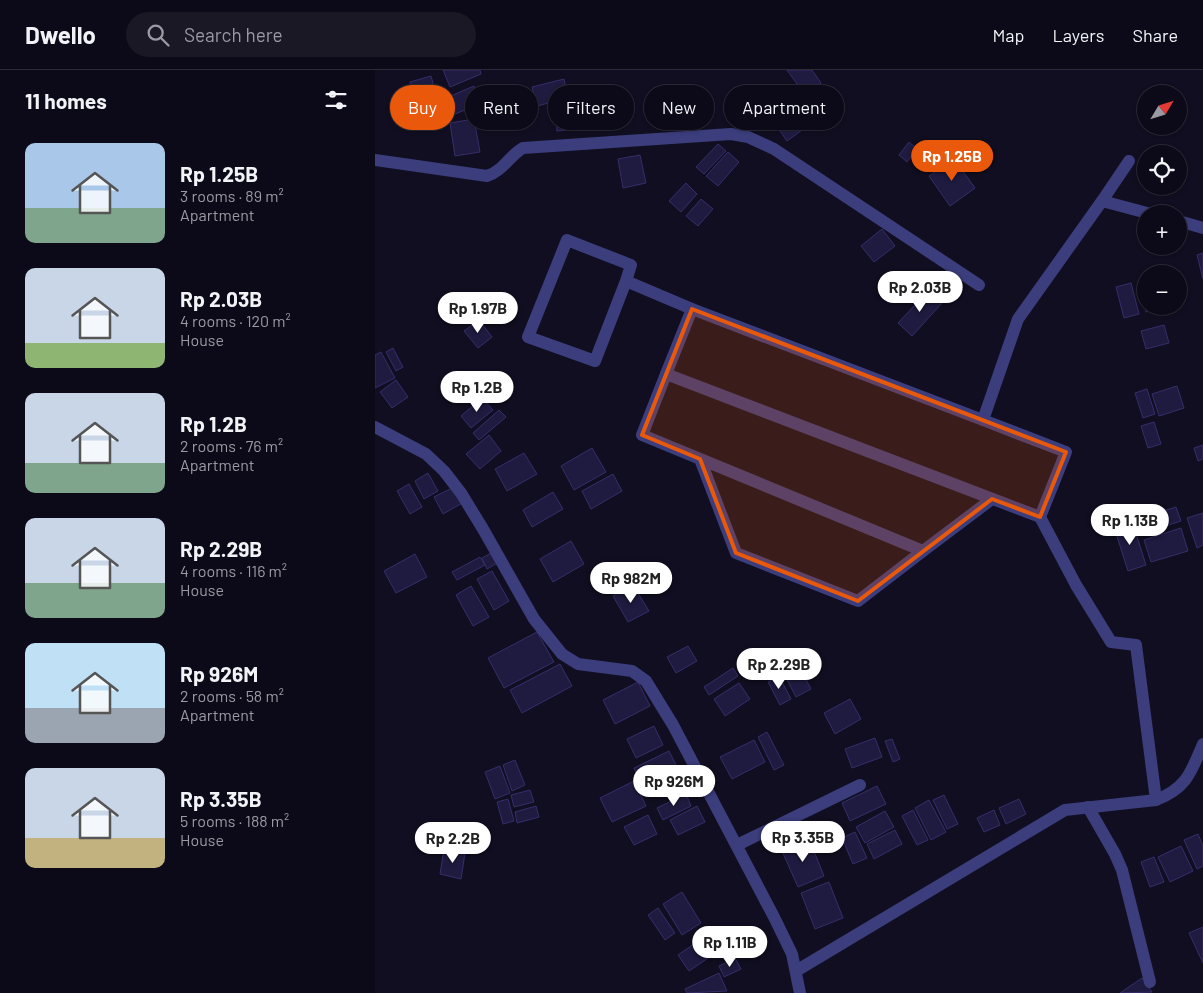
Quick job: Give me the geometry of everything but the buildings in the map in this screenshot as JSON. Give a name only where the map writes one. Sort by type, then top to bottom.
[{"type":"street","points":[[375,160],[487,176],[496,173],[515,152],[523,148],[699,135],[731,134],[748,137],[774,150],[979,285]]},
{"type":"street","points":[[983,420],[1018,319],[1129,161]]},
{"type":"street","points":[[1102,200],[1137,210]]},
{"type":"street","points":[[1187,223],[1203,228]]},
{"type":"street","points":[[567,240],[631,265],[626,280],[595,360],[528,336],[567,240]]},
{"type":"street","points":[[626,280],[692,309],[1066,452],[1040,517]]},
{"type":"street","points":[[692,309],[642,435],[923,551]]},
{"type":"street","points":[[666,374],[1040,517],[1076,585],[1111,642],[1136,645],[1156,800]]},
{"type":"street","points":[[375,427],[426,454],[444,471],[479,522],[534,619],[562,654],[570,661],[578,664],[631,671],[645,681],[673,725],[792,954],[800,993]]},
{"type":"street","points":[[701,459],[736,552],[858,601],[993,498]]},
{"type":"street","points":[[796,971],[1065,810],[1156,800],[1175,791],[1188,779],[1203,744]]},
{"type":"street","points":[[737,845],[860,785]]},
{"type":"street","points":[[1088,807],[1122,870],[1150,982]]},
{"type":"highlighted area","points":[[692,309],[1066,452],[1040,517],[992,499],[858,601],[736,553],[700,459],[642,435]]}]
